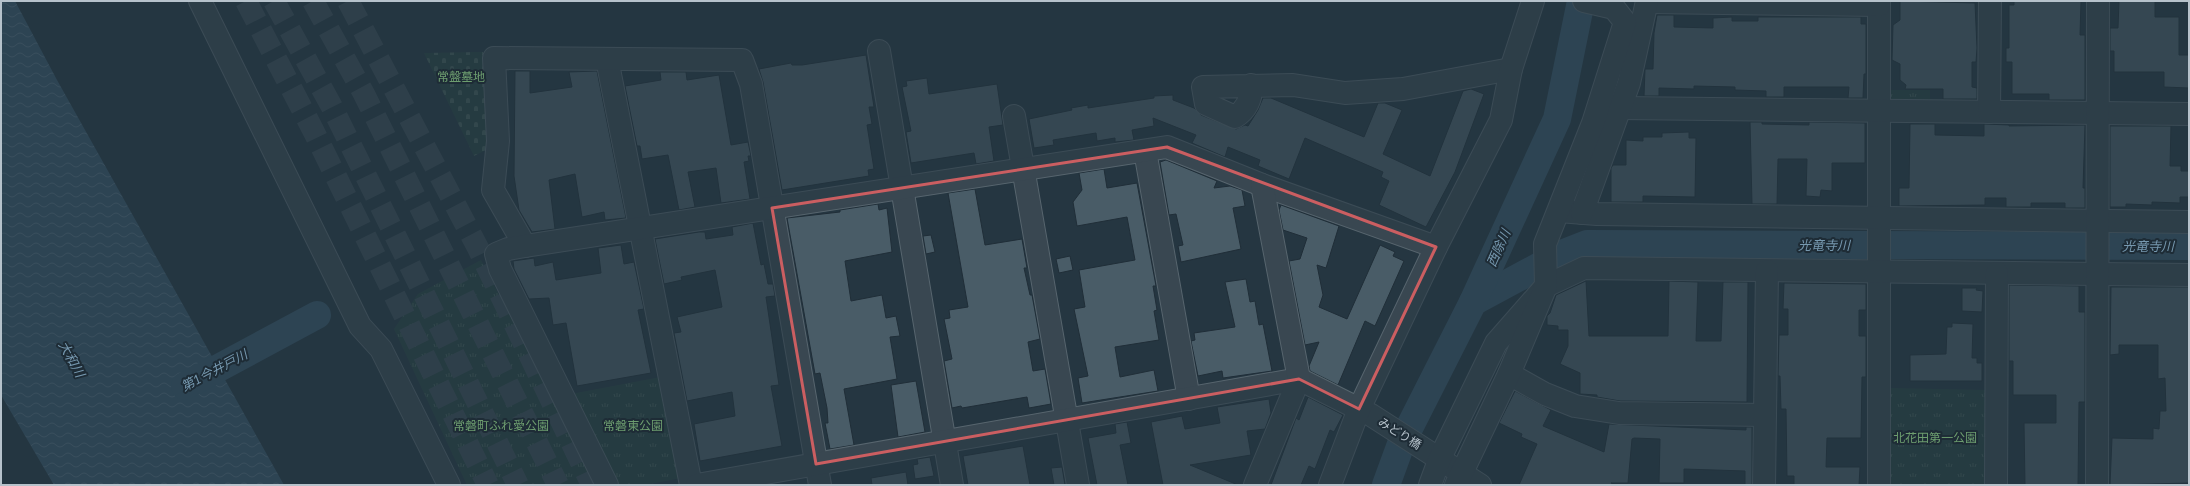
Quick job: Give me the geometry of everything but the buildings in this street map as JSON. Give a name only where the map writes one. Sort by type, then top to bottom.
[{"type":"street","points":[[200,1],[360,326],[381,349],[450,485]]},
{"type":"street","points":[[1330,485],[1365,412],[1436,248],[1501,120],[1511,69],[1533,1]]},
{"type":"street","points":[[1459,479],[1509,374],[1546,286],[1544,244],[1559,211],[1593,123],[1625,22],[1614,8],[1584,1]]},
{"type":"street","points":[[1989,112],[1990,1]]},
{"type":"street","points":[[2097,485],[2098,1]]},
{"type":"street","points":[[1582,213],[1621,108],[1640,39],[1647,2],[1879,3],[1879,485]]},
{"type":"street","points":[[880,51],[901,188],[952,485]]},
{"type":"street","points":[[525,246],[493,190],[498,141],[494,58],[742,60],[750,84],[820,485]]},
{"type":"street","points":[[607,59],[691,485]]},
{"type":"street","points":[[1251,85],[1293,84],[1345,93],[1403,89],[1511,69]]},
{"type":"street","points":[[1621,108],[1879,112],[2189,114]]},
{"type":"street","points":[[1014,116],[1078,485]]},
{"type":"street","points":[[607,485],[500,268],[496,254],[508,249],[525,246],[1166,147],[1262,185],[1436,248]]},
{"type":"street","points":[[1145,151],[1189,399]]},
{"type":"street","points":[[1255,485],[1299,379],[1262,185]]},
{"type":"street","points":[[1559,211],[1582,213],[2098,224],[2189,222]]},
{"type":"street","points":[[1430,485],[1435,455],[1496,343],[1546,286],[1584,268],[2189,275]]},
{"type":"street","points":[[1764,485],[1767,271]]},
{"type":"street","points":[[1996,485],[1998,273]]},
{"type":"street","points":[[1509,374],[1545,394],[1575,406],[1619,413],[1765,415]]},
{"type":"street","points":[[697,485],[1299,379]]},
{"type":"street","name":"みどり橋","points":[[1299,379],[1365,412],[1435,455],[1459,479],[1480,485]]},
{"type":"highlighted area","points":[[1167,147],[1436,247],[1359,409],[1299,379],[816,464],[772,208]]},
{"type":"green space","name":"常盤墓地","points":[[483,52],[488,149],[474,156],[424,53]]},
{"type":"green space","points":[[1888,90],[1930,90],[1930,103],[1892,104],[1888,99]]},
{"type":"green space","name":"常磐町ふれ愛公園","points":[[481,260],[596,485],[467,485],[394,329],[418,294]]},
{"type":"green space","name":"常磐東公園","points":[[666,376],[681,478],[644,485],[617,485],[571,394]]},
{"type":"green space","name":"北花田第一公園","points":[[1887,388],[1989,390],[1989,485],[1887,485]]},
{"type":"water","name":"大和川","points":[[1,1],[15,1],[57,80],[284,485],[54,485],[1,395]]},
{"type":"waterway","name":"西除川","points":[[1386,485],[1401,444],[1473,302],[1557,119],[1581,1]]},
{"type":"waterway","name":"光竜寺川","points":[[1473,302],[1564,253],[1587,244],[2189,246]]},
{"type":"waterway","name":"第1今井戸川","points":[[185,386],[317,315]]},
{"type":"tunnel","points":[[246,1],[314,132],[488,485]]},
{"type":"tunnel","points":[[274,1],[332,107],[518,485]]},
{"type":"tunnel","points":[[313,1],[364,94],[558,485]]},
{"type":"tunnel","points":[[348,1],[478,248],[592,485]]}]
